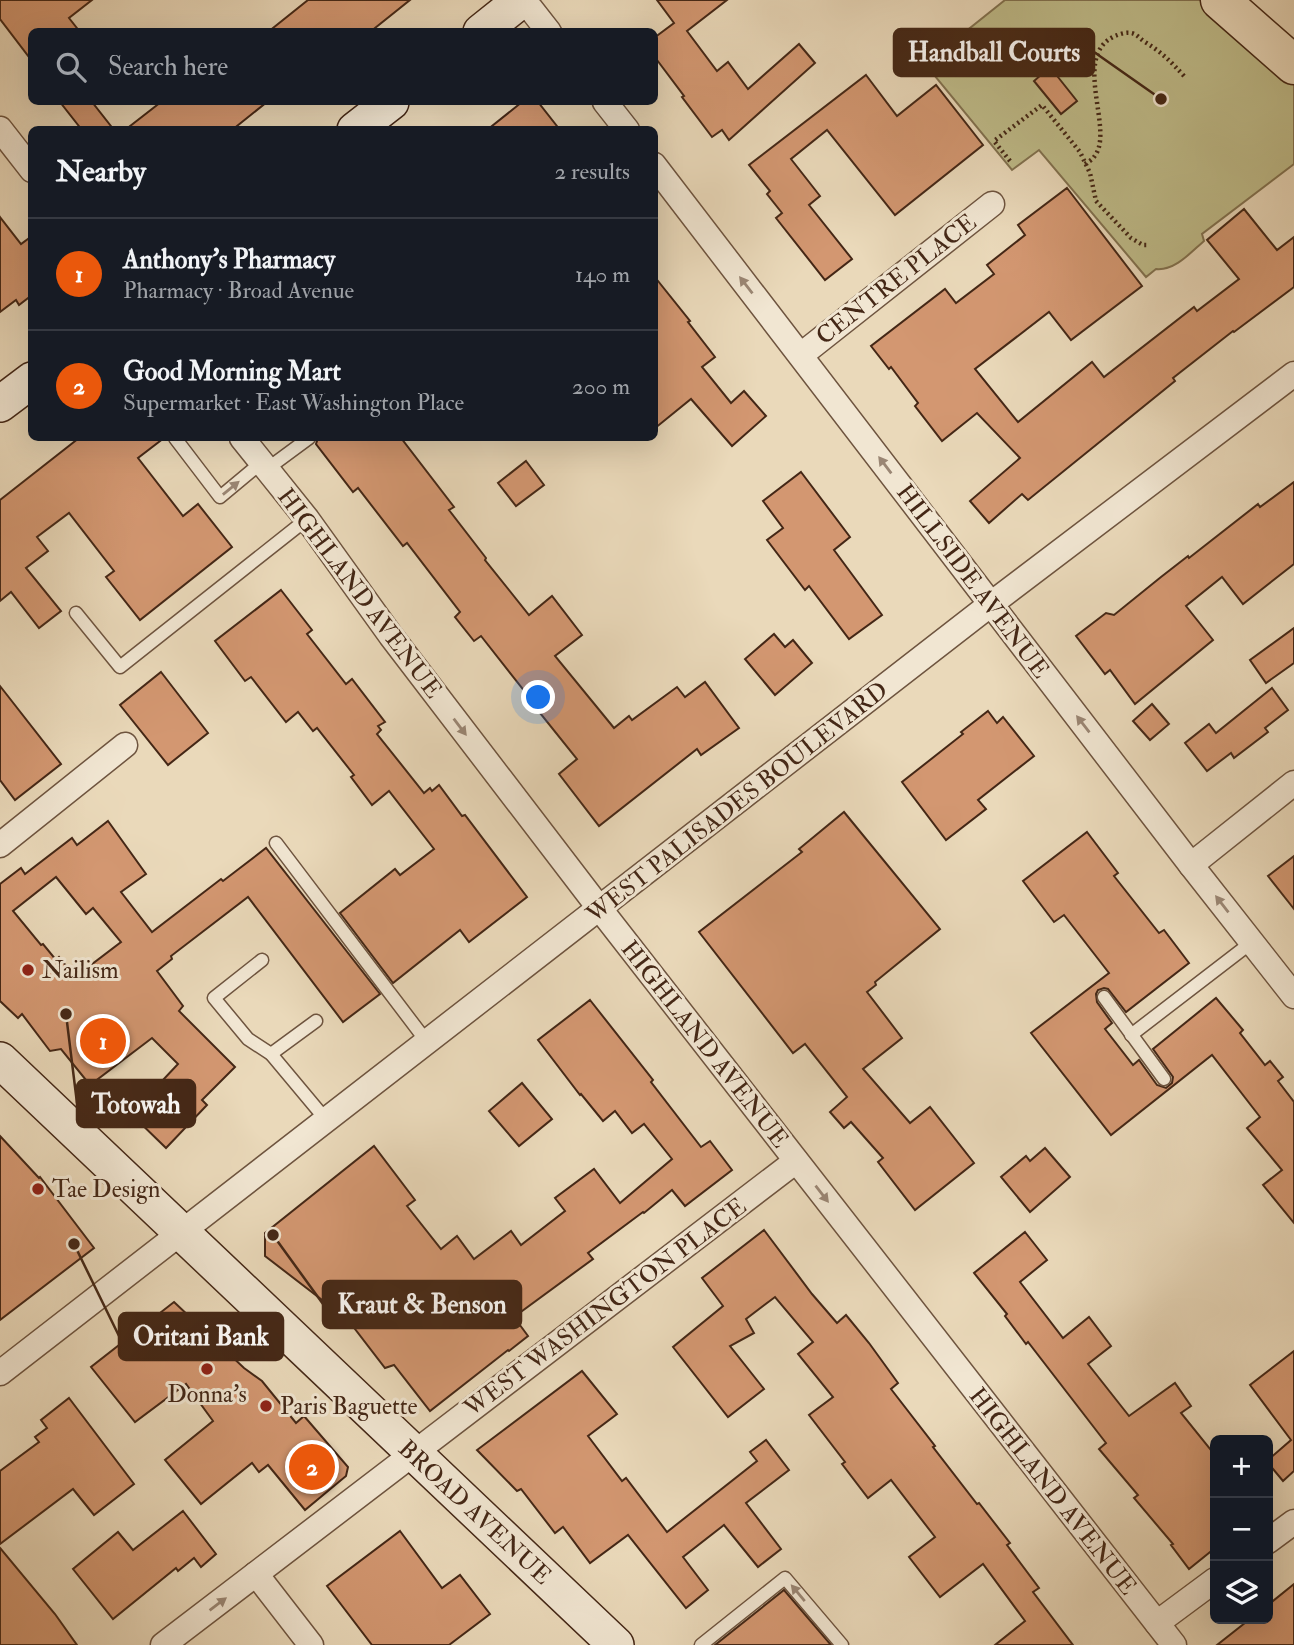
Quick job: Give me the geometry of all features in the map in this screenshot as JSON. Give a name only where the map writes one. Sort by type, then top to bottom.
[{"type":"main road","points":[[486,28],[523,0]]},
{"type":"main road","points":[[1220,0],[1294,65]]},
{"type":"main road","points":[[360,126],[387,105]]},
{"type":"main road","points":[[0,404],[28,383]]},
{"type":"main road","name":"BROAD AVENUE","points":[[0,1060],[616,1645]]},
{"type":"street","points":[[523,0],[546,28]]},
{"type":"street","points":[[607,105],[624,126]]},
{"type":"street","points":[[0,130],[28,165]]},
{"type":"street","name":"HILLSIDE AVENUE","points":[[658,170],[1294,996]]},
{"type":"street","name":"CENTRE PLACE","points":[[800,355],[992,204]]},
{"type":"street","name":"WEST PALISADES BOULEVARD","points":[[0,1373],[991,604],[1294,374]]},
{"type":"street","name":"HIGHLAND AVENUE","points":[[244,441],[307,519],[391,636],[600,909],[1174,1645]]},
{"type":"street","points":[[0,845],[125,745]]},
{"type":"street","points":[[1191,865],[1294,783]]},
{"type":"street","name":"WEST WASHINGTON PLACE","points":[[163,1645],[796,1161]]},
{"type":"street","points":[[1273,1537],[1294,1522]]},
{"type":"street","points":[[256,1574],[310,1645]]},
{"type":"street","points":[[1157,1623],[1210,1584]]},
{"type":"lane","points":[[176,441],[219,497],[304,441]]},
{"type":"lane","points":[[76,613],[120,667],[307,519]]},
{"type":"lane","points":[[276,843],[427,1042]]},
{"type":"lane","points":[[1131,1035],[1252,942]]},
{"type":"lane","points":[[262,960],[214,998],[248,1039],[271,1054],[327,1121]]},
{"type":"lane","points":[[1104,997],[1164,1079]]},
{"type":"lane","points":[[271,1054],[316,1021]]},
{"type":"lane","points":[[701,1645],[786,1578],[842,1645]]},
{"type":"path","points":[[1086,164],[1095,156],[1099,146],[1094,76],[1098,55],[1109,40],[1124,33],[1137,36],[1161,52],[1185,77]]},
{"type":"path","points":[[1010,161],[994,141],[1042,105],[1080,152],[1090,173],[1096,201],[1131,238],[1143,245],[1149,245]]},
{"type":"shaded area","points":[[1005,0],[1219,0],[1294,66],[1294,164],[1202,234],[1204,241],[1182,260],[1170,267],[1156,269],[1146,277],[1039,150],[1012,170],[925,64]]},
{"type":"building","points":[[0,0],[92,0],[69,18],[77,28],[28,28],[28,56],[0,19]]},
{"type":"building","points":[[308,0],[410,0],[375,28],[273,28]]},
{"type":"building","points":[[657,0],[727,0],[687,31],[717,71],[728,62],[748,89],[799,44],[815,63],[729,140],[722,130],[712,137],[658,61],[658,35],[674,23]]},
{"type":"building","points":[[1050,67],[1077,101],[1061,114],[1034,81]]},
{"type":"building","points":[[866,75],[897,116],[936,85],[983,145],[895,215],[827,130],[791,159],[820,196],[809,205],[852,259],[825,280],[776,218],[782,213],[767,194],[770,191],[749,165]]},
{"type":"building","points":[[62,105],[94,105],[111,126],[79,126]]},
{"type":"building","points":[[157,105],[263,105],[237,126],[130,126]]},
{"type":"building","points":[[518,105],[540,105],[557,126],[492,126]]},
{"type":"building","points":[[1067,188],[1142,286],[1071,340],[1049,312],[975,369],[1018,422],[1092,362],[1104,377],[1194,307],[1197,311],[1239,279],[1207,240],[1244,209],[1277,250],[1294,237],[1294,287],[1173,378],[1175,381],[1028,500],[1022,494],[989,523],[970,501],[1020,458],[977,413],[942,441],[915,406],[918,403],[871,346],[945,289],[956,303],[994,274],[987,265],[1025,235],[1018,225]]},
{"type":"building","points":[[0,217],[21,244],[28,239],[28,298],[19,305],[16,300],[0,312]]},
{"type":"building","points":[[658,281],[715,357],[702,367],[731,403],[744,391],[766,416],[732,446],[691,399],[658,426]]},
{"type":"building","points":[[75,441],[160,441],[138,458],[183,516],[198,504],[232,547],[140,620],[106,577],[114,571],[69,513],[37,537],[48,551],[26,568],[61,611],[39,628],[11,592],[0,601],[0,500]]},
{"type":"building","points":[[317,441],[403,441],[454,507],[449,510],[485,560],[529,615],[552,596],[582,635],[555,656],[614,728],[629,716],[632,720],[677,687],[685,697],[705,682],[739,728],[701,755],[697,749],[599,826],[559,774],[577,759],[481,636],[474,641],[455,617],[460,612],[407,543],[403,546],[358,488],[353,492],[316,444]]},
{"type":"building","points":[[526,461],[544,485],[516,506],[498,483]]},
{"type":"building","points":[[801,472],[850,537],[834,550],[882,615],[849,639],[809,586],[805,590],[767,540],[783,528],[763,501]]},
{"type":"building","points":[[1294,482],[1294,564],[1243,604],[1222,577],[1186,606],[1213,640],[1135,704],[1110,670],[1105,674],[1076,636],[1106,613],[1114,615],[1258,504],[1260,507]]},
{"type":"building","points":[[281,590],[312,630],[307,634],[346,684],[352,679],[385,722],[378,726],[381,730],[377,734],[424,793],[439,785],[527,897],[469,942],[460,930],[393,983],[340,913],[395,869],[400,875],[434,849],[389,791],[372,805],[351,777],[354,775],[317,728],[313,731],[298,712],[286,722],[251,677],[245,681],[215,641]]},
{"type":"building","points":[[1294,628],[1294,663],[1266,683],[1250,660]]},
{"type":"building","points":[[774,634],[785,647],[793,640],[812,663],[775,695],[745,659]]},
{"type":"building","points":[[161,672],[208,733],[168,765],[120,705]]},
{"type":"building","points":[[0,686],[61,764],[15,800],[0,780]]},
{"type":"building","points":[[1272,688],[1288,710],[1265,728],[1268,732],[1234,758],[1231,753],[1207,771],[1185,743],[1209,724],[1216,733]]},
{"type":"building","points":[[1152,704],[1169,724],[1150,740],[1133,721]]},
{"type":"building","points":[[988,711],[997,723],[1003,717],[1034,756],[978,800],[986,809],[946,840],[902,782]]},
{"type":"building","points":[[844,812],[940,929],[875,982],[876,985],[867,992],[902,1038],[863,1069],[910,1123],[930,1107],[974,1163],[915,1210],[878,1162],[883,1158],[851,1122],[844,1128],[830,1112],[847,1097],[805,1044],[793,1053],[699,932],[802,852],[799,849]]},
{"type":"building","points":[[108,821],[146,874],[121,892],[152,932],[266,848],[380,994],[343,1022],[248,897],[171,956],[172,959],[157,971],[183,1006],[179,1011],[235,1067],[202,1100],[207,1105],[166,1148],[131,1114],[178,1064],[152,1038],[90,1085],[61,1049],[50,1051],[22,1014],[18,1018],[0,1001],[0,884],[21,868],[25,874],[72,838],[77,845]],"holes":[[[56,877],[86,914],[93,908],[121,942],[75,977],[59,957],[56,960],[43,944],[41,945],[13,911]]]},
{"type":"building","points":[[1087,832],[1118,873],[1114,876],[1159,933],[1164,930],[1189,963],[1126,1012],[1108,989],[1098,990],[1097,1002],[1112,1023],[1105,1029],[1133,1065],[1139,1060],[1157,1085],[1166,1088],[1172,1083],[1173,1077],[1153,1049],[1216,998],[1243,1030],[1240,1033],[1265,1065],[1270,1061],[1283,1077],[1278,1081],[1294,1102],[1294,1223],[1263,1185],[1282,1170],[1247,1128],[1260,1117],[1212,1055],[1111,1135],[1031,1033],[1109,973],[1064,915],[1054,922],[1023,881]]},
{"type":"building","points":[[1294,856],[1294,909],[1268,876]]},
{"type":"building","points":[[590,1000],[701,1147],[710,1141],[732,1170],[685,1206],[672,1190],[588,1253],[593,1259],[514,1317],[528,1336],[430,1411],[394,1365],[385,1368],[348,1320],[265,1256],[265,1233],[374,1146],[415,1200],[407,1206],[441,1249],[457,1236],[474,1259],[511,1231],[521,1245],[565,1211],[555,1198],[594,1169],[620,1203],[672,1159],[644,1124],[632,1133],[615,1111],[603,1121],[538,1040]]},
{"type":"building","points":[[522,1083],[552,1119],[519,1146],[489,1111]]},
{"type":"building","points":[[0,1136],[40,1177],[94,1248],[0,1320]]},
{"type":"building","points":[[1045,1148],[1070,1177],[1030,1212],[1001,1177],[1026,1156],[1030,1161]]},
{"type":"building","points":[[764,1230],[837,1323],[846,1315],[869,1343],[898,1383],[891,1389],[977,1504],[979,1503],[1010,1543],[1007,1545],[1039,1588],[1033,1592],[1073,1645],[995,1645],[1025,1621],[983,1564],[940,1597],[909,1557],[935,1537],[891,1480],[868,1498],[842,1464],[845,1462],[809,1415],[833,1397],[798,1354],[813,1342],[775,1297],[746,1319],[754,1333],[730,1346],[764,1389],[728,1417],[673,1347],[723,1306],[702,1278]]},
{"type":"building","points":[[1025,1232],[1047,1260],[1020,1282],[1063,1338],[1089,1317],[1111,1346],[1088,1364],[1129,1416],[1175,1383],[1191,1406],[1181,1413],[1210,1449],[1210,1552],[1189,1569],[1171,1545],[1173,1544],[1134,1498],[1138,1495],[1099,1449],[1106,1443],[1028,1342],[1026,1344],[1005,1316],[1007,1314],[974,1273]]},
{"type":"building","points":[[174,1302],[244,1368],[262,1381],[296,1423],[304,1416],[348,1467],[346,1476],[305,1510],[268,1465],[259,1472],[252,1463],[201,1504],[165,1460],[213,1421],[186,1384],[135,1422],[91,1367]]},
{"type":"building","points":[[1294,1351],[1294,1471],[1283,1481],[1273,1469],[1273,1456],[1291,1440],[1250,1385]]},
{"type":"building","points":[[582,1371],[617,1414],[588,1436],[622,1481],[626,1478],[667,1532],[757,1461],[750,1452],[766,1440],[789,1470],[746,1503],[781,1549],[758,1567],[724,1525],[683,1557],[708,1590],[686,1608],[628,1535],[590,1563],[563,1527],[555,1533],[521,1489],[517,1491],[477,1450]]},
{"type":"building","points":[[69,1398],[134,1484],[94,1515],[73,1489],[0,1544],[0,1471],[39,1442],[35,1437],[47,1428],[41,1420]]},
{"type":"building","points":[[183,1511],[216,1554],[201,1567],[194,1558],[178,1571],[176,1568],[113,1619],[73,1569],[118,1532],[133,1550]]},
{"type":"building","points":[[400,1531],[442,1588],[460,1575],[490,1614],[449,1645],[372,1645],[327,1586]]},
{"type":"building","points":[[0,1548],[55,1614],[77,1645],[0,1645]]},
{"type":"building","points":[[1294,1584],[1294,1645],[1217,1645],[1244,1624],[1273,1624],[1273,1601]]},
{"type":"building","points":[[784,1590],[831,1645],[715,1645]]},
{"type":"place","name":"Handball Courts","points":[[1161,99]]},
{"type":"place","name":"Nailism","points":[[28,970]]},
{"type":"place","name":"Totowah","points":[[66,1014]]},
{"type":"place","name":"Anthony's Pharmacy","points":[[103,1041]]},
{"type":"place","name":"Tae Design","points":[[38,1189]]},
{"type":"place","name":"Kraut & Benson","points":[[273,1235]]},
{"type":"place","name":"Oritani Bank","points":[[74,1244]]},
{"type":"place","name":"Donna's","points":[[207,1369]]},
{"type":"place","name":"Paris Baguette","points":[[266,1406]]},
{"type":"place","name":"Good Morning Mart","points":[[312,1467]]}]
